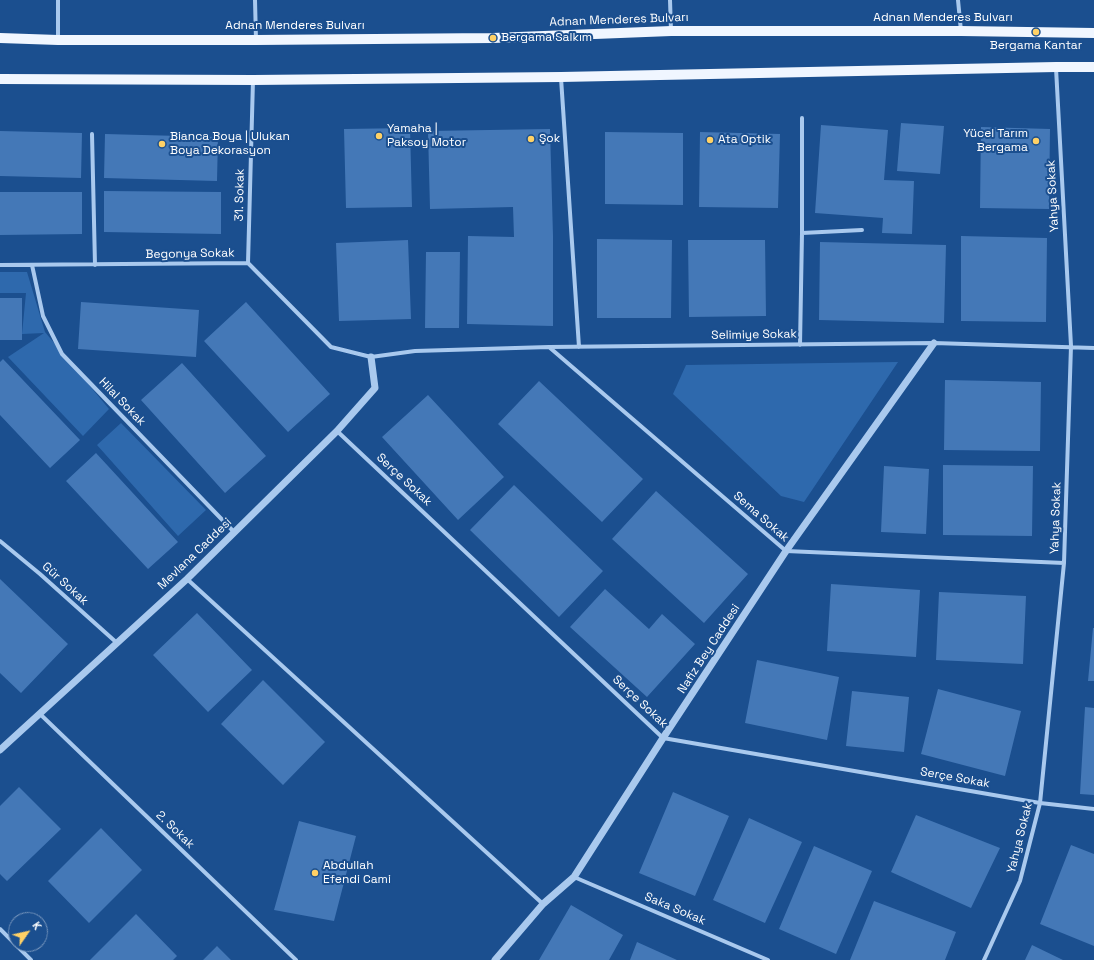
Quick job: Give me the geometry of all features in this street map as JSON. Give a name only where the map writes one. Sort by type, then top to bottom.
[{"type":"main road","name":"Adnan Menderes Bulvarı","points":[[0,38],[58,40],[493,38],[671,31],[961,31],[1094,33]]},
{"type":"main road","points":[[0,79],[253,80],[561,77],[1094,67]]},
{"type":"street","points":[[58,0],[58,40]]},
{"type":"street","points":[[255,0],[256,40]]},
{"type":"street","points":[[670,0],[671,31]]},
{"type":"street","points":[[958,0],[961,31]]},
{"type":"street","name":"Yahya Sokak","points":[[984,960],[1020,880],[1040,803],[1064,563],[1071,346],[1056,67]]},
{"type":"street","points":[[561,77],[579,347]]},
{"type":"street","name":"31. Sokak","points":[[248,263],[253,80]]},
{"type":"street","points":[[800,344],[802,118]]},
{"type":"street","points":[[92,134],[95,265]]},
{"type":"street","points":[[802,233],[862,230]]},
{"type":"street","name":"Begonya Sokak","points":[[0,266],[248,263],[330,347],[371,357],[415,351]]},
{"type":"street","name":"Hilal Sokak","points":[[32,265],[43,316],[62,354],[234,532]]},
{"type":"street","name":"Selimiye Sokak","points":[[415,351],[549,347],[934,343],[1071,346],[1094,348]]},
{"type":"street","name":"Nafiz Bey Caddesi","points":[[495,960],[543,904],[574,877],[663,738],[786,552],[934,343]]},
{"type":"street","name":"Sema Sokak","points":[[549,347],[786,552],[1064,563]]},
{"type":"street","name":"Mevlana Caddesi","points":[[0,750],[187,579],[337,431],[375,388],[371,357]]},
{"type":"street","name":"Serçe Sokak","points":[[337,431],[663,738],[1040,803],[1094,809]]},
{"type":"street","name":"Gür Sokak","points":[[0,541],[40,574],[117,643]]},
{"type":"street","points":[[187,579],[543,904]]},
{"type":"street","name":"2. Sokak","points":[[40,714],[296,960]]},
{"type":"street","name":"Saka Sokak","points":[[574,877],[768,960]]},
{"type":"street","points":[[0,929],[31,960]]},
{"type":"shaded area","points":[[0,272],[27,272],[45,332],[109,409],[83,436],[8,357],[44,333],[22,334],[26,293],[0,293]]},
{"type":"shaded area","points":[[898,362],[804,502],[781,496],[673,394],[686,365]]},
{"type":"shaded area","points":[[121,423],[206,510],[178,536],[97,445]]},
{"type":"building","points":[[901,123],[944,126],[940,174],[897,171]]},
{"type":"building","points":[[821,125],[888,130],[884,180],[914,181],[912,234],[882,233],[883,218],[815,213]]},
{"type":"building","points":[[981,127],[1050,129],[1049,209],[980,208]]},
{"type":"building","points":[[410,128],[412,207],[346,208],[344,129]]},
{"type":"building","points":[[550,129],[553,236],[553,326],[467,324],[468,236],[514,237],[513,207],[430,209],[428,131]]},
{"type":"building","points":[[0,131],[82,133],[81,178],[0,176]]},
{"type":"building","points":[[605,132],[683,133],[683,205],[605,204]]},
{"type":"building","points":[[700,132],[780,134],[778,208],[699,207]]},
{"type":"building","points":[[105,134],[218,137],[217,181],[104,178]]},
{"type":"building","points":[[104,191],[221,192],[221,234],[104,232]]},
{"type":"building","points":[[0,192],[82,192],[82,234],[0,235]]},
{"type":"building","points":[[961,236],[1047,238],[1046,322],[961,321]]},
{"type":"building","points":[[597,239],[672,240],[671,318],[597,318]]},
{"type":"building","points":[[408,240],[411,319],[339,321],[336,243]]},
{"type":"building","points":[[688,240],[765,240],[766,316],[689,317]]},
{"type":"building","points":[[820,242],[946,245],[944,323],[819,320]]},
{"type":"building","points":[[426,252],[460,252],[459,328],[425,328]]},
{"type":"building","points":[[0,298],[22,298],[22,340],[0,340]]},
{"type":"building","points":[[81,302],[199,310],[196,357],[78,349]]},
{"type":"building","points":[[246,302],[330,394],[288,432],[204,341]]},
{"type":"building","points":[[3,359],[80,440],[50,468],[0,415],[0,362]]},
{"type":"building","points":[[182,363],[266,456],[225,493],[141,400]]},
{"type":"building","points":[[945,380],[1041,382],[1040,451],[944,450]]},
{"type":"building","points":[[539,381],[643,479],[602,522],[498,424]]},
{"type":"building","points":[[428,395],[504,477],[458,520],[382,437]]},
{"type":"building","points":[[96,453],[178,542],[148,569],[66,481]]},
{"type":"building","points":[[943,465],[1033,466],[1032,536],[943,535]]},
{"type":"building","points":[[884,466],[929,469],[926,534],[881,532]]},
{"type":"building","points":[[514,485],[603,571],[559,617],[470,530]]},
{"type":"building","points":[[656,491],[748,574],[704,623],[612,539]]},
{"type":"building","points":[[0,579],[68,644],[21,693],[0,673]]},
{"type":"building","points":[[831,584],[920,590],[916,657],[827,651]]},
{"type":"building","points":[[605,589],[649,629],[662,614],[695,644],[647,697],[570,627]]},
{"type":"building","points":[[939,592],[1026,596],[1023,664],[936,660]]},
{"type":"building","points":[[197,613],[252,670],[208,712],[153,655]]},
{"type":"building","points":[[1093,628],[1094,681],[1088,681]]},
{"type":"building","points":[[757,660],[839,677],[827,740],[745,723]]},
{"type":"building","points":[[263,680],[325,742],[283,785],[221,724]]},
{"type":"building","points":[[938,689],[1021,711],[1005,776],[921,754]]},
{"type":"building","points":[[852,691],[909,697],[904,752],[846,746]]},
{"type":"building","points":[[1085,707],[1094,708],[1094,795],[1080,794]]},
{"type":"building","points":[[19,787],[61,829],[7,881],[0,874],[0,806]]},
{"type":"building","points":[[673,792],[729,816],[695,896],[639,873]]},
{"type":"building","points":[[916,815],[1000,848],[971,908],[891,872]]},
{"type":"building","points":[[749,818],[802,842],[765,923],[713,900]]},
{"type":"building","name":"Abdullah Efendi Cami","points":[[299,821],[356,836],[334,921],[274,910]]},
{"type":"building","points":[[101,828],[142,870],[89,923],[48,881]]},
{"type":"building","points":[[1071,845],[1094,854],[1094,946],[1040,924]]},
{"type":"building","points":[[814,846],[872,871],[836,954],[779,929]]},
{"type":"building","points":[[874,901],[956,932],[945,960],[850,960]]},
{"type":"building","points":[[571,905],[623,935],[609,960],[539,960]]},
{"type":"building","points":[[136,914],[177,956],[173,960],[90,960]]},
{"type":"building","points":[[637,942],[677,960],[630,960]]},
{"type":"building","points":[[1032,945],[1063,960],[1025,960]]},
{"type":"building","points":[[217,946],[231,960],[203,960]]},
{"type":"place","name":"Bergama Kantar","points":[[1036,32]]},
{"type":"place","name":"Bergama Salkım","points":[[493,38]]},
{"type":"place","name":"Yamaha | Paksoy Motor","points":[[379,136]]},
{"type":"place","name":"Şok","points":[[531,139]]},
{"type":"place","name":"Ata Optik","points":[[710,140]]},
{"type":"place","name":"Yücel Tarım Bergama","points":[[1036,141]]},
{"type":"place","name":"Bianca Boya | Ulukan Boya Dekorasyon","points":[[162,144]]},
{"type":"place","name":"Abdullah Efendi Cami","points":[[315,873]]}]
